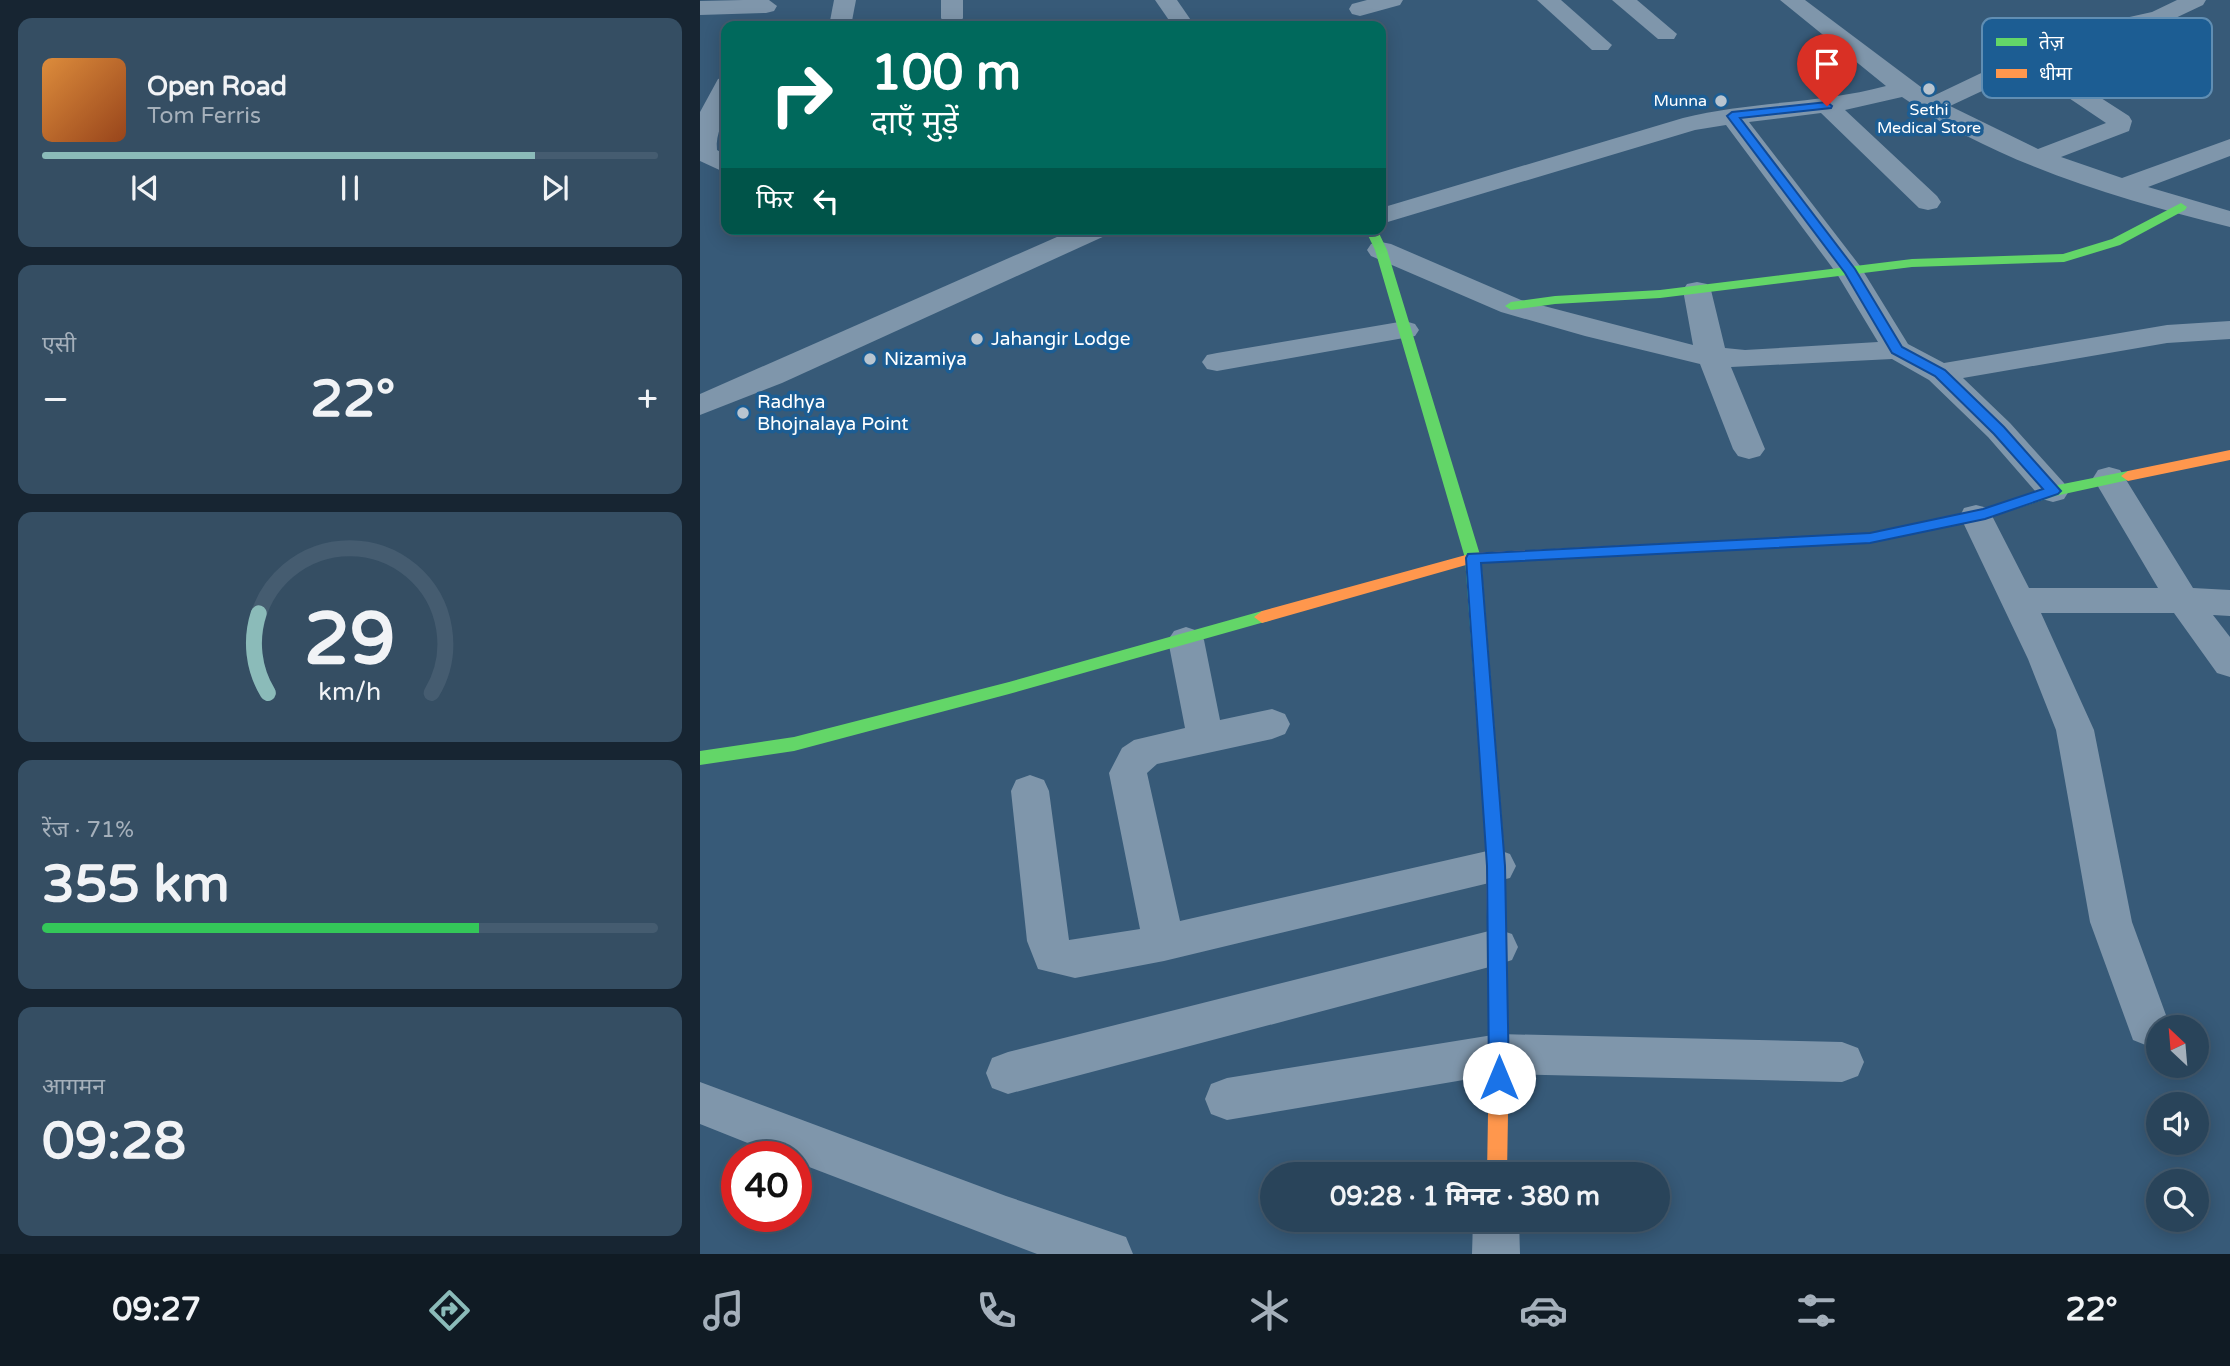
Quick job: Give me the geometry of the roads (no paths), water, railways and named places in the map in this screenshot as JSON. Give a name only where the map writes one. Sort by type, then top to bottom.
[{"type":"street","points":[[841,21],[845,0]]},
{"type":"street","points":[[1166,0],[1181,21]]},
{"type":"street","points":[[1360,9],[1392,0]]},
{"type":"street","points":[[1548,0],[1600,45]]},
{"type":"street","points":[[1623,0],[1666,34]]},
{"type":"street","points":[[1791,0],[1906,88],[1967,126],[2120,188],[2230,219]]},
{"type":"street","points":[[2155,18],[2195,0]]},
{"type":"street","points":[[700,8],[772,3]]},
{"type":"street","points":[[757,21],[772,3]]},
{"type":"street","points":[[1933,105],[1982,82]]},
{"type":"street","points":[[1386,215],[1692,123],[1827,106],[1877,97],[1906,88]]},
{"type":"street","points":[[710,158],[703,134],[721,95]]},
{"type":"street","points":[[2039,157],[2120,125],[2120,121],[2085,98]]},
{"type":"street","points":[[1827,106],[1928,202]]},
{"type":"street","points":[[1732,116],[1850,272],[1897,350],[1940,373],[1999,430],[2053,491]]},
{"type":"street","points":[[2120,188],[2230,147]]},
{"type":"street","points":[[1511,306],[1555,300],[1697,290],[1912,263],[2064,258],[2116,243],[2181,207]]},
{"type":"street","points":[[700,405],[1084,235]]},
{"type":"street","points":[[1376,240],[1511,306],[1693,354],[1745,359],[1897,350]]},
{"type":"street","points":[[1376,240],[1473,558],[1496,866],[1499,1054],[1497,1162]]},
{"type":"street","points":[[1697,290],[1712,356],[1749,449]]},
{"type":"street","points":[[1217,362],[1405,330]]},
{"type":"street","points":[[1940,373],[2167,334],[2230,330]]},
{"type":"street","points":[[700,758],[794,744],[1186,640],[1473,558],[1870,538],[1976,516],[2053,491],[2109,478],[2230,455]]},
{"type":"street","points":[[2109,478],[2183,600],[2230,663]]},
{"type":"street","points":[[1976,516],[2046,659],[2075,730],[2110,922],[2146,1021]]},
{"type":"street","points":[[2018,601],[2183,600],[2230,603]]},
{"type":"street","points":[[1186,640],[1205,737]]},
{"type":"street","points":[[1164,943],[1128,774],[1135,759],[1147,751],[1272,724]]},
{"type":"street","points":[[1030,792],[1048,941],[1053,956],[1075,959],[1164,943],[1496,866]]},
{"type":"street","points":[[1008,1073],[1497,947]]},
{"type":"street","points":[[1227,1099],[1499,1054],[1842,1062]]},
{"type":"street","points":[[700,1103],[1006,1220],[1109,1254]]},
{"type":"street","points":[[1496,1232],[1496,1254]]},
{"type":"place","name":"Sethi Medical Store","points":[[1929,89]]},
{"type":"place","name":"Munna","points":[[1721,101]]},
{"type":"place","name":"Jahangir Lodge","points":[[977,339]]},
{"type":"place","name":"Nizamiya","points":[[870,359]]},
{"type":"place","name":"Radhya Bhojnalaya Point","points":[[743,413]]}]
